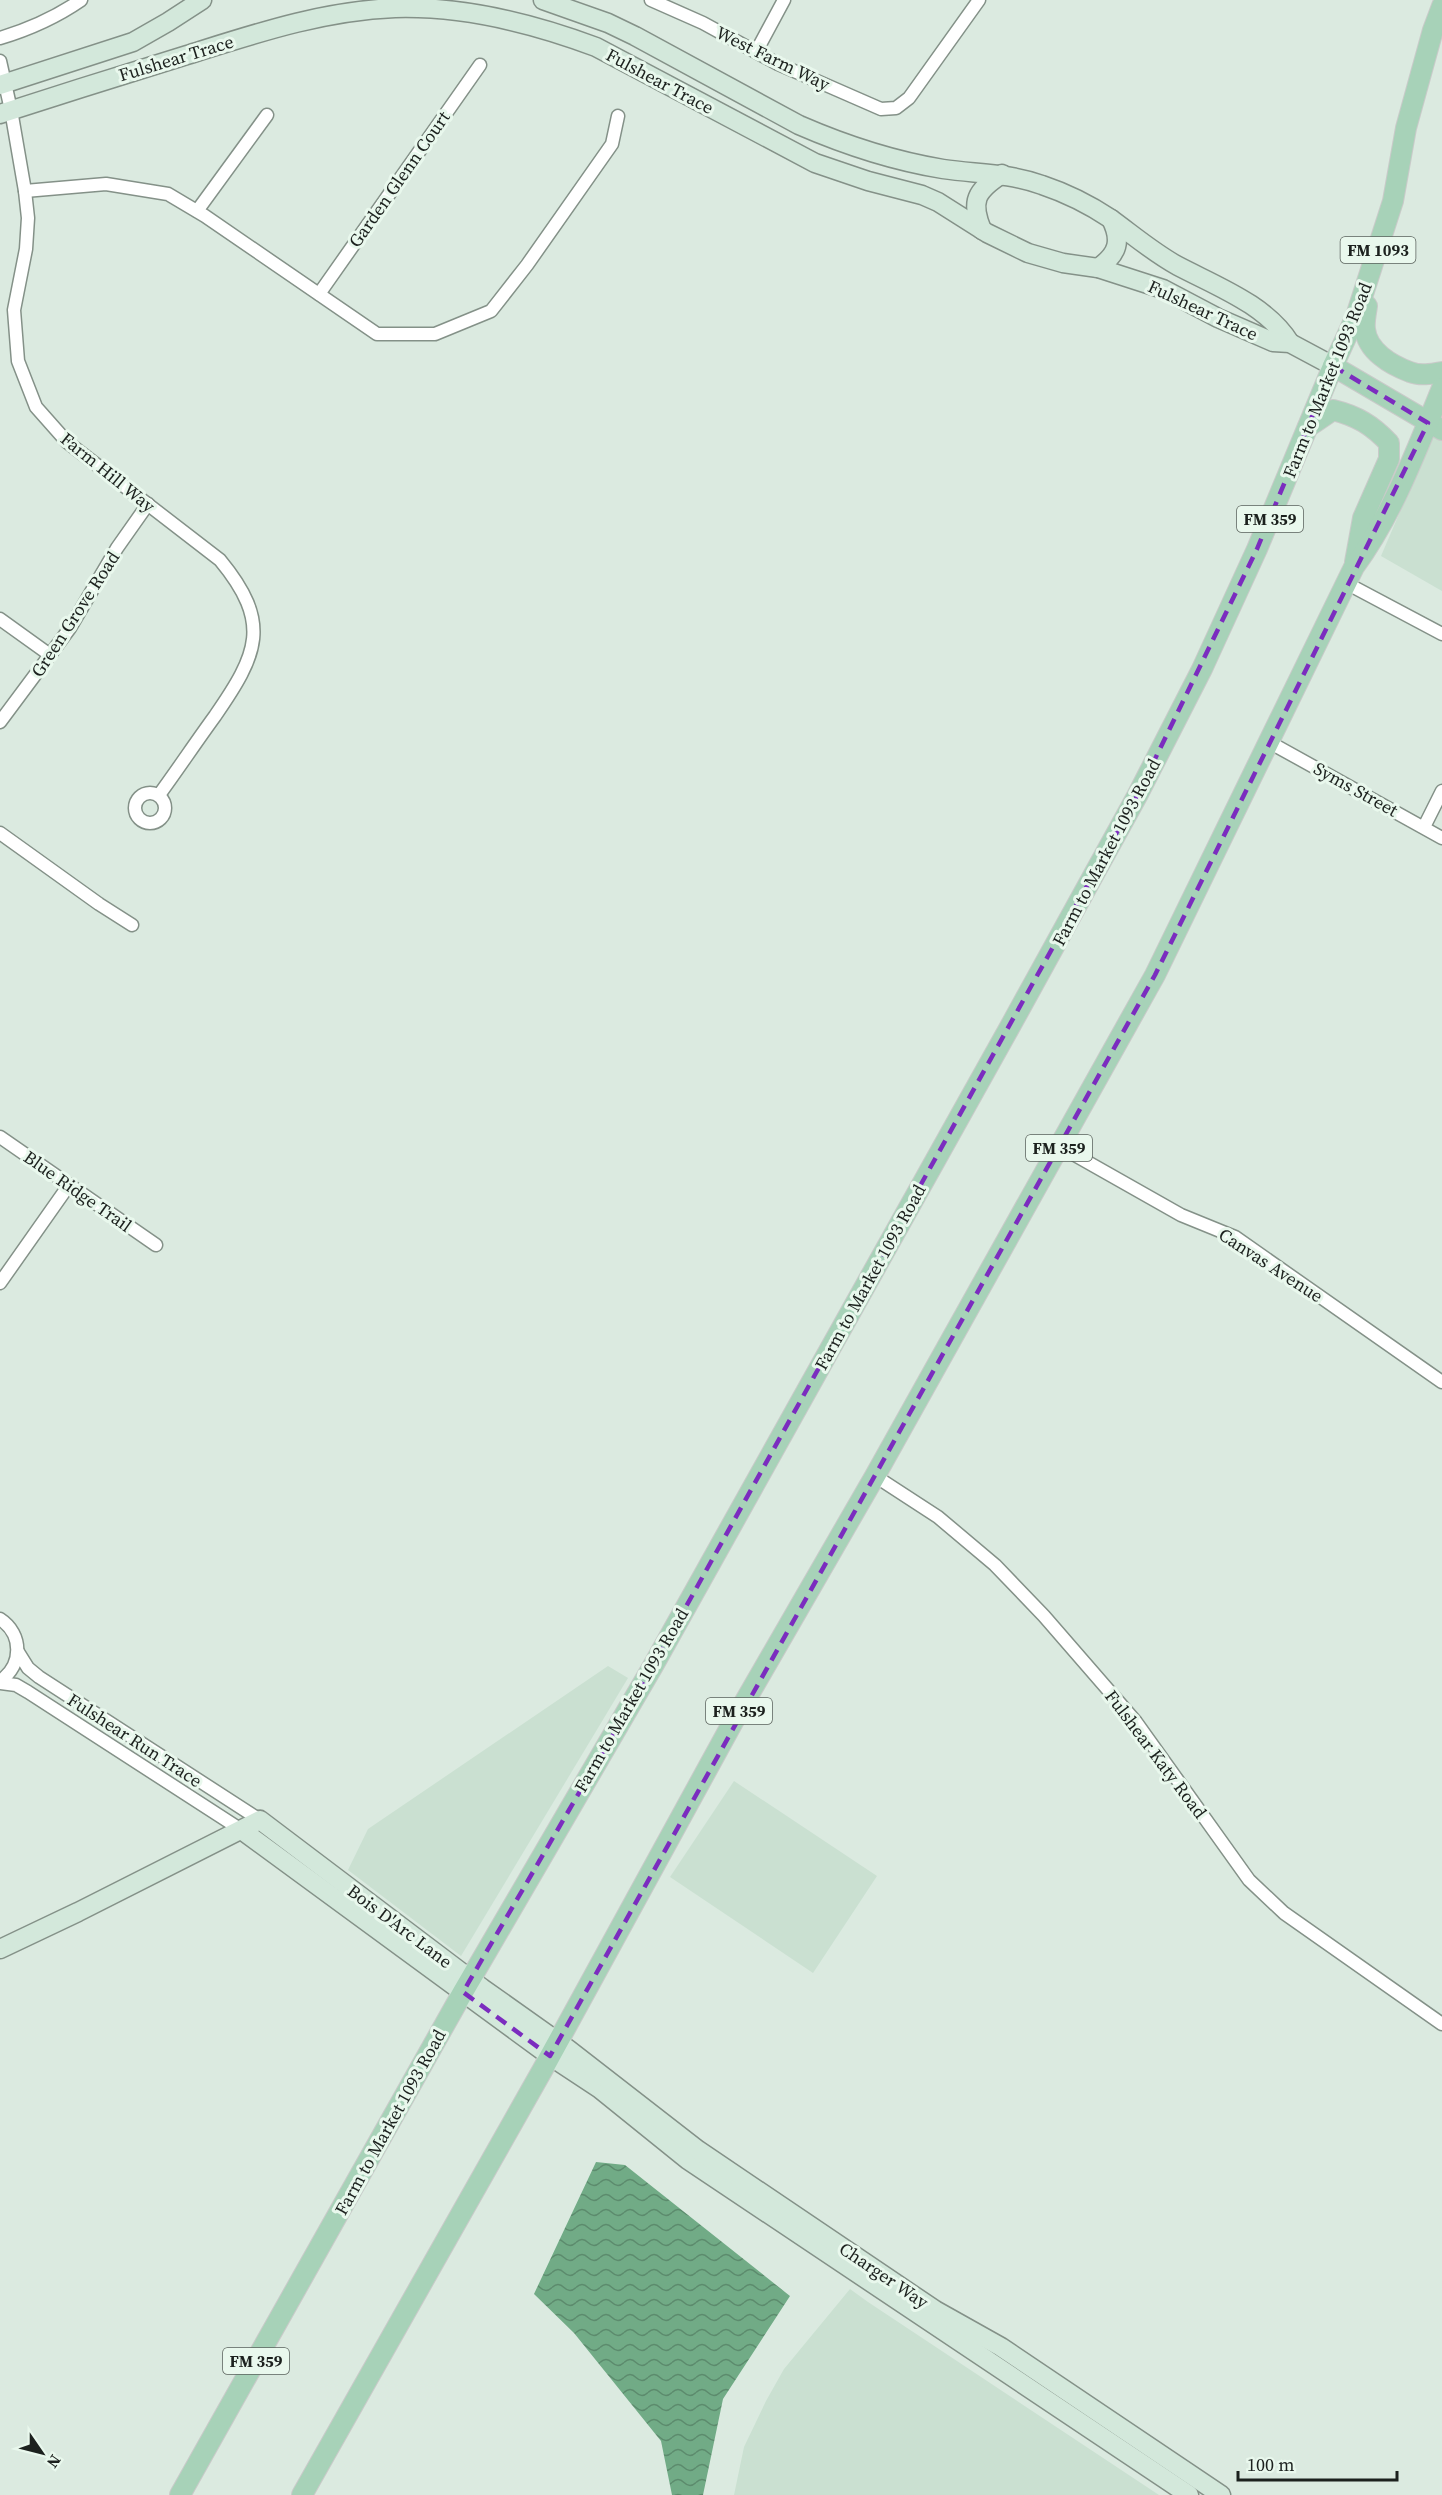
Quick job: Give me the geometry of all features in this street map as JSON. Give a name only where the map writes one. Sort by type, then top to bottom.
[{"type":"main road","name":"Farm to Market 1093 Road","points":[[180,2495],[467,1986],[653,1665],[1137,796],[1202,669],[1257,549],[1356,316],[1393,201],[1406,128],[1433,30],[1442,6]]},
{"type":"main road","points":[[1372,270],[1364,329],[1376,353],[1410,372],[1426,375],[1442,372]]},
{"type":"main road","name":"Fulshear Trace","points":[[1333,366],[1435,426]]},
{"type":"main road","points":[[1435,426],[1442,388]]},
{"type":"main road","points":[[1308,427],[1333,410],[1355,416],[1376,428],[1389,443],[1389,459],[1362,518],[1350,575]]},
{"type":"main road","name":"FM 359","points":[[302,2495],[554,2049],[733,1722],[875,1476],[1155,975],[1350,575],[1375,539],[1435,426]]},
{"type":"street","points":[[0,38],[34,28],[58,16],[81,0]]},
{"type":"street","name":"Fulshear Trace","points":[[2,85],[133,42],[202,0]]},
{"type":"street","name":"Fulshear Trace","points":[[543,0],[566,7],[635,36],[825,136],[877,153],[942,168],[1002,174],[1043,185],[1078,200],[1111,219],[1156,253],[1243,301],[1281,328],[1290,343]]},
{"type":"street","name":"West Farm Way","points":[[651,0],[703,23],[778,64],[881,109],[896,108],[909,98],[979,0]]},
{"type":"street","points":[[756,52],[784,0]]},
{"type":"street","points":[[559,33],[566,7]]},
{"type":"street","name":"Fulshear Trace","points":[[6,112],[317,16],[387,9],[420,9],[488,16],[559,33],[596,47],[788,150],[839,172],[922,195],[938,202],[982,230],[1028,253],[1063,263],[1098,268],[1163,289],[1218,318],[1273,342],[1290,343],[1333,366]]},
{"type":"street","name":"Farm Hill Way","points":[[0,61],[6,112],[25,191],[28,218],[26,249],[14,310],[18,362],[36,407],[67,442],[219,560],[236,581],[252,613],[254,635],[251,654],[240,679],[159,795]]},
{"type":"street","name":"Garden Glenn Court","points":[[319,294],[480,65]]},
{"type":"street","points":[[201,214],[267,115]]},
{"type":"street","points":[[25,191],[106,184],[168,194],[377,334],[435,334],[491,311],[527,265],[612,144],[618,116]]},
{"type":"street","points":[[982,230],[975,213],[977,198],[986,185],[1002,174]]},
{"type":"street","points":[[1098,268],[1108,260],[1118,241],[1111,219]]},
{"type":"street","name":"Green Grove Road","points":[[0,722],[84,606],[117,548],[148,504]]},
{"type":"street","points":[[1350,575],[1442,634]]},
{"type":"street","points":[[0,619],[50,655]]},
{"type":"street","name":"Syms Street","points":[[1269,742],[1442,838]]},
{"type":"street","points":[[1424,827],[1442,791]]},
{"type":"street","points":[[0,833],[80,891],[132,925]]},
{"type":"street","name":"Blue Ridge Trail","points":[[0,1137],[156,1245]]},
{"type":"street","name":"Canvas Avenue","points":[[1059,1146],[1180,1215],[1234,1237],[1442,1382]]},
{"type":"street","points":[[0,1283],[69,1185]]},
{"type":"street","name":"Fulshear Katy Road","points":[[875,1476],[938,1517],[995,1565],[1044,1616],[1136,1722],[1249,1880],[1284,1913],[1442,2024]]},
{"type":"street","name":"Fulshear Run Trace","points":[[0,1619],[11,1629],[18,1652],[28,1668],[39,1677],[260,1820]]},
{"type":"street","points":[[0,1682],[12,1670],[18,1652]]},
{"type":"street","name":"Fulshear Run Trace","points":[[0,1682],[16,1685],[28,1692],[243,1831]]},
{"type":"street","points":[[0,1949],[243,1831],[260,1820]]},
{"type":"street","name":"Bois D'Arc Lane","points":[[260,1820],[467,1986]]},
{"type":"street","name":"Bois D'Arc Lane","points":[[243,1831],[554,2049]]},
{"type":"street","name":"Charger Way","points":[[554,2049],[688,2160],[1189,2495]]},
{"type":"street","name":"Charger Way","points":[[554,2049],[698,2150],[935,2310],[1001,2347],[1221,2495]]},
{"type":"highlighted area","points":[[1333,366],[1428,423],[1155,975],[550,2056],[463,1992],[653,1666],[1137,796],[1257,549]]},
{"type":"shaded area","points":[[1442,414],[1442,591],[1381,556]]},
{"type":"shaded area","points":[[608,1666],[628,1678],[461,1956],[348,1870],[368,1829]]},
{"type":"shaded area","points":[[734,1781],[877,1876],[813,1973],[670,1877]]},
{"type":"shaded area","points":[[850,2289],[1159,2495],[734,2495],[744,2447],[784,2369]]},
{"type":"water","points":[[596,2162],[625,2165],[790,2296],[723,2399],[703,2495],[672,2495],[661,2441],[574,2333],[534,2294]]}]
